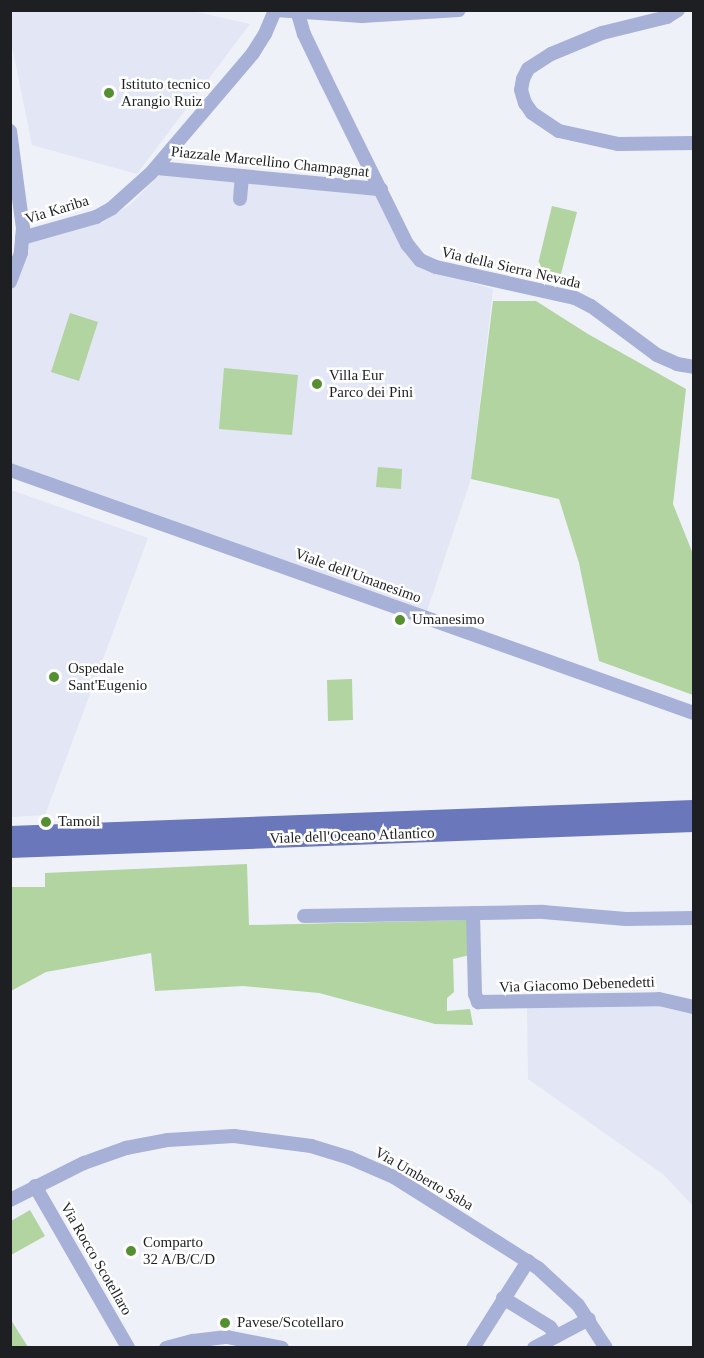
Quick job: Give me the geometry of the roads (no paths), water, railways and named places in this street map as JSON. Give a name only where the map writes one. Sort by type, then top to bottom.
[{"type":"main road","name":"Viale dell'Oceano Atlantico","points":[[10,835],[693,809]]},
{"type":"main road","name":"Viale dell'Oceano Atlantico","points":[[10,849],[693,823]]},
{"type":"street","points":[[275,10],[376,16],[459,10]]},
{"type":"street","name":"Piazzale Marcellino Champagnat","points":[[157,168],[253,53],[265,34],[275,10]]},
{"type":"street","points":[[678,10],[667,17],[602,33],[551,54],[525,73],[522,93],[528,108],[542,122],[568,134],[623,144],[693,143]]},
{"type":"street","name":"Piazzale Marcellino Champagnat","points":[[297,12],[317,62],[381,189]]},
{"type":"street","points":[[10,131],[22,211],[22,238],[18,264],[10,282]]},
{"type":"street","name":"Piazzale Marcellino Champagnat","points":[[157,168],[381,189]]},
{"type":"street","name":"Via Kariba","points":[[22,238],[74,225],[102,214],[157,168]]},
{"type":"street","points":[[240,199],[242,176]]},
{"type":"street","name":"Via della Sierra Nevada","points":[[381,189],[408,247],[423,262],[579,300],[653,353],[669,361],[693,366]]},
{"type":"street","name":"Viale dell'Umanesimo","points":[[10,470],[693,713]]},
{"type":"street","points":[[304,916],[551,912],[626,919],[693,918]]},
{"type":"street","name":"Via Giacomo Debenedetti","points":[[473,914],[475,994],[478,1002],[659,999],[693,1007]]},
{"type":"street","name":"Via Umberto Saba","points":[[10,1200],[35,1186],[100,1157],[159,1141],[217,1135],[278,1140],[334,1152],[386,1173],[528,1261],[562,1287],[589,1319],[606,1347]]},
{"type":"street","name":"Via Rocco Scotellaro","points":[[35,1186],[128,1347]]},
{"type":"street","points":[[473,1347],[528,1261]]},
{"type":"street","points":[[503,1298],[550,1327],[556,1336]]},
{"type":"street","points":[[534,1347],[589,1319]]},
{"type":"street","points":[[166,1347],[193,1341],[227,1338],[282,1347]]},
{"type":"place","name":"Istituto tecnico Arangio Ruiz","points":[[109,93]]},
{"type":"place","name":"Villa Eur Parco dei Pini","points":[[317,384]]},
{"type":"place","name":"Umanesimo","points":[[400,620]]},
{"type":"place","name":"Ospedale Sant'Eugenio","points":[[54,677]]},
{"type":"place","name":"Tamoil","points":[[46,822]]},
{"type":"place","name":"Comparto 32 A/B/C/D","points":[[131,1251]]},
{"type":"place","name":"Pavese/Scotellaro","points":[[225,1323]]}]
